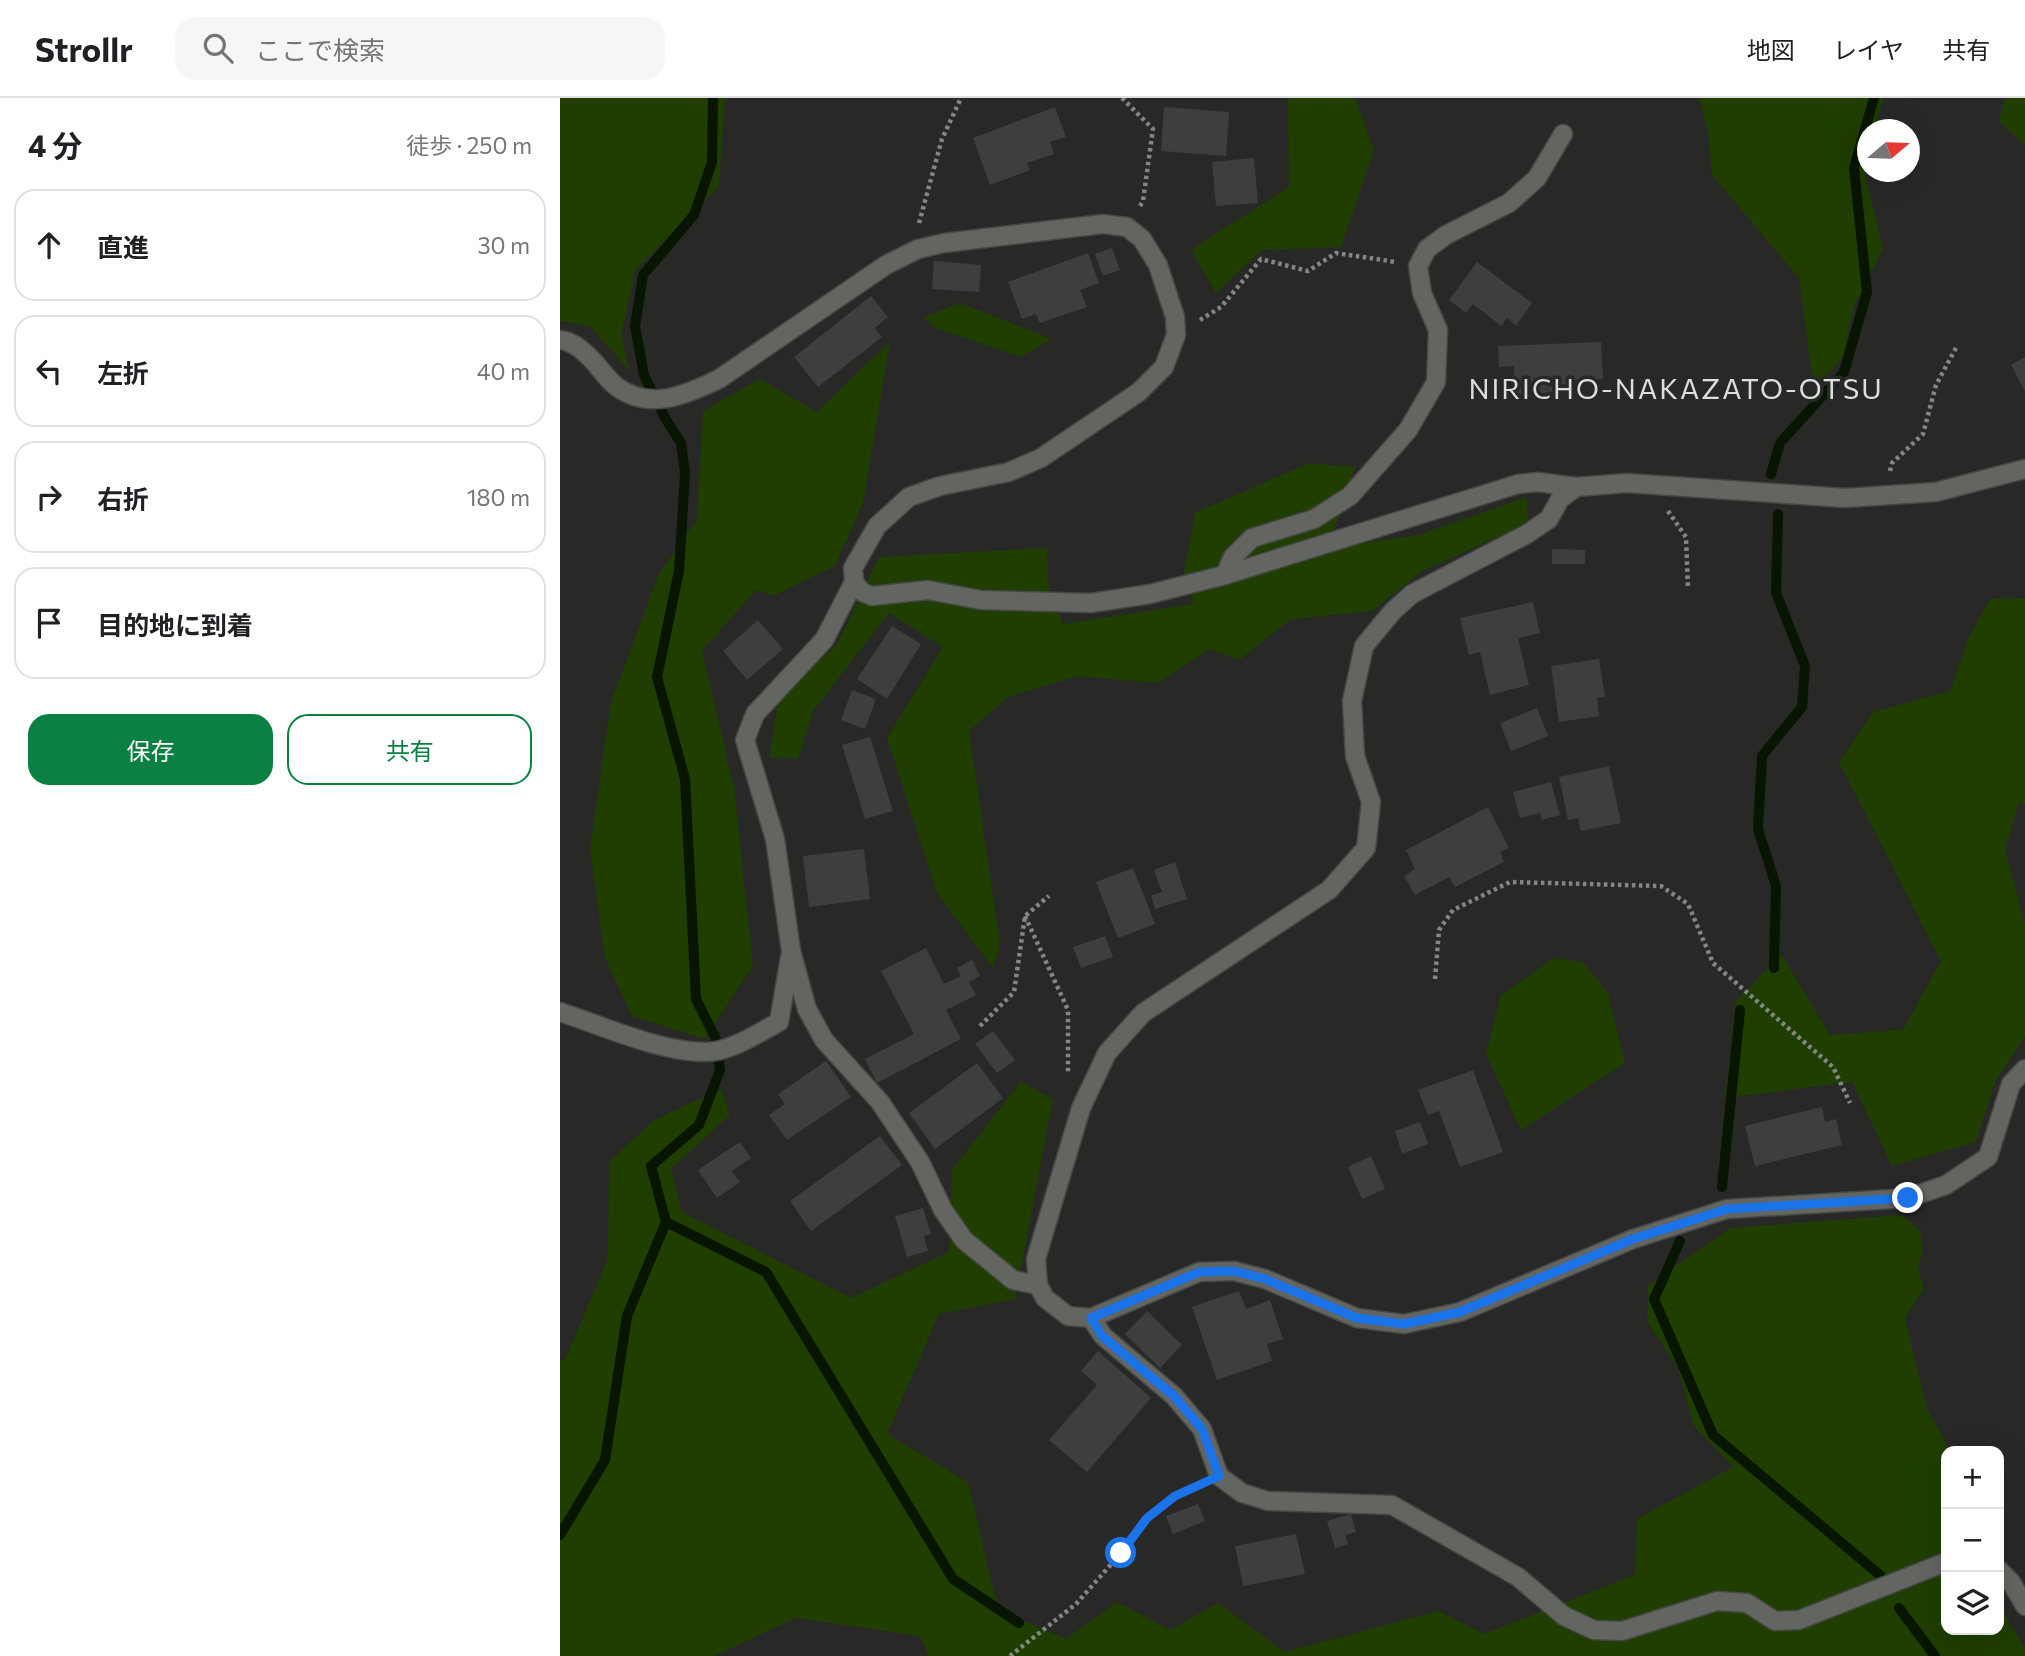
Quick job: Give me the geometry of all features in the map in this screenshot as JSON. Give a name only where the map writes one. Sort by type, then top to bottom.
[{"type":"street","points":[[1225,575],[1233,557],[1252,538],[1314,519],[1350,496],[1408,429],[1436,382],[1438,330],[1422,293],[1418,265],[1427,249],[1446,235],[1509,204],[1537,178],[1563,134]]},
{"type":"street","points":[[560,340],[585,352],[615,386],[634,397],[653,400],[696,390],[719,379],[886,265],[918,249],[944,243],[1103,224],[1126,227],[1142,239],[1158,265],[1175,317],[1176,335],[1164,367],[1139,392],[1041,458],[1009,472],[940,486],[909,496],[877,526],[853,568],[854,582],[824,640],[755,714],[745,740],[775,839],[791,951],[807,1009],[824,1040],[880,1102],[920,1162],[943,1210],[964,1240],[1013,1280],[1038,1284]]},
{"type":"street","points":[[854,582],[862,592],[872,596],[928,590],[981,600],[1091,603],[1150,594],[1225,575],[1518,484],[1538,482],[1576,487],[1627,483],[1845,498],[1936,492],[2025,469]]},
{"type":"street","points":[[1576,487],[1560,499],[1549,519],[1527,534],[1412,594],[1393,611],[1364,646],[1352,701],[1355,756],[1371,802],[1366,848],[1329,890],[1143,1013],[1107,1053],[1081,1108],[1036,1259],[1038,1284],[1045,1298],[1068,1316],[1091,1318],[1199,1272],[1234,1271],[1265,1279],[1357,1318],[1404,1324],[1460,1312],[1633,1239],[1727,1209],[1908,1198],[1946,1185],[1989,1157],[2011,1084],[2025,1069]]},
{"type":"street","points":[[560,1012],[662,1046],[706,1052],[737,1045],[779,1022],[791,951]]},
{"type":"street","points":[[1091,1318],[1102,1336],[1174,1396],[1202,1429],[1219,1476],[1242,1493],[1268,1501],[1392,1505],[1518,1577],[1564,1616],[1594,1630],[1622,1631],[1717,1601],[1747,1603],[1775,1621],[1799,1620],[1941,1564]]},
{"type":"street","points":[[2001,1572],[2011,1582],[2025,1606]]},
{"type":"path","points":[[918,249],[918,227],[942,139],[961,98]]},
{"type":"path","points":[[1122,98],[1153,129],[1143,201],[1126,227]]},
{"type":"path","points":[[1176,335],[1221,307],[1261,259],[1308,271],[1336,253],[1418,265]]},
{"type":"path","points":[[1883,495],[1892,463],[1923,434],[1936,385],[1957,346]]},
{"type":"path","points":[[1627,483],[1671,513],[1686,537],[1688,589]]},
{"type":"path","points":[[1435,979],[1438,930],[1453,910],[1510,882],[1661,886],[1688,904],[1713,963],[1833,1067],[1850,1104]]},
{"type":"path","points":[[980,1026],[1014,992],[1025,916],[1049,897]]},
{"type":"path","points":[[1025,916],[1068,1010],[1068,1103],[1081,1108]]},
{"type":"path","points":[[1010,1656],[1076,1604],[1121,1553],[1147,1518],[1175,1496],[1219,1476]]},
{"type":"green space","points":[[560,98],[725,98],[719,186],[635,270],[621,336],[630,371],[590,326],[560,321]]},
{"type":"green space","points":[[1288,98],[1355,98],[1374,150],[1341,247],[1262,250],[1216,293],[1191,250],[1289,187]]},
{"type":"green space","points":[[1699,98],[1884,98],[1877,119],[1857,119],[1857,182],[1867,182],[1883,249],[1854,305],[1843,357],[1814,389],[1799,278],[1712,175],[1708,132]]},
{"type":"green space","points":[[2005,98],[2025,98],[2025,146],[1999,121]]},
{"type":"green space","points":[[960,303],[1052,339],[1021,357],[935,328],[924,317]]},
{"type":"green space","points":[[890,341],[863,503],[835,566],[773,596],[756,590],[702,651],[734,787],[753,966],[705,1039],[632,1016],[605,958],[590,849],[611,702],[658,576],[697,519],[703,411],[760,379],[817,412]]},
{"type":"green space","points":[[1309,463],[1355,467],[1328,548],[1419,535],[1527,497],[1528,523],[1421,572],[1372,611],[1291,619],[1239,660],[1210,649],[1158,683],[1077,676],[1008,697],[969,731],[1000,945],[993,968],[937,893],[887,738],[943,647],[889,613],[813,711],[798,759],[769,757],[779,697],[837,645],[879,557],[1047,548],[1049,591],[1063,624],[1193,604],[1184,573],[1195,513]]},
{"type":"green space","points":[[2025,598],[2025,804],[2019,802],[2005,850],[2025,924],[2025,1036],[1995,1082],[1976,1142],[1892,1166],[1852,1082],[1725,1098],[1735,1003],[1781,954],[1830,1035],[1903,1030],[1941,961],[1839,762],[1873,712],[1950,691],[1968,639],[1990,599]]},
{"type":"green space","points":[[1554,958],[1583,962],[1608,993],[1625,1063],[1521,1130],[1486,1054],[1501,995]]},
{"type":"green space","points":[[1021,1082],[1053,1099],[1015,1299],[939,1314],[887,1434],[968,1482],[998,1610],[1066,1639],[1117,1602],[1170,1630],[1218,1603],[1285,1652],[1438,1611],[1484,1634],[1635,1575],[1637,1519],[1733,1467],[1694,1426],[1678,1368],[1647,1322],[1648,1286],[1730,1228],[1902,1215],[1920,1231],[1923,1248],[1918,1270],[1924,1288],[1905,1318],[1927,1409],[1947,1446],[1941,1446],[1941,1635],[2004,1635],[2004,1612],[2025,1648],[2025,1656],[929,1656],[920,1636],[796,1618],[714,1656],[560,1656],[560,1361],[565,1360],[608,1258],[609,1162],[654,1120],[721,1089],[730,1115],[671,1169],[682,1212],[851,1298],[949,1252],[952,1170]]},
{"type":"building","points":[[1055,107],[1066,137],[1050,142],[1054,154],[1027,163],[1030,170],[990,185],[973,138]]},
{"type":"building","points":[[1164,107],[1229,112],[1226,156],[1161,151]]},
{"type":"building","points":[[1254,158],[1258,203],[1216,206],[1212,162]]},
{"type":"building","points":[[1112,248],[1120,270],[1103,276],[1095,254]]},
{"type":"building","points":[[1088,253],[1099,283],[1080,290],[1087,307],[1040,323],[1036,314],[1022,319],[1008,282]]},
{"type":"building","points":[[934,261],[981,265],[979,292],[932,289]]},
{"type":"building","points":[[1477,262],[1532,303],[1516,326],[1507,318],[1501,326],[1473,304],[1466,313],[1449,300]]},
{"type":"building","points":[[871,296],[888,317],[875,328],[882,337],[818,387],[794,357]]},
{"type":"building","points":[[1601,342],[1603,379],[1573,380],[1574,392],[1515,394],[1514,366],[1499,367],[1498,346]]},
{"type":"building","points":[[2025,357],[2025,391],[2011,365]]},
{"type":"building","points":[[1552,549],[1585,550],[1585,564],[1552,564]]},
{"type":"building","points":[[1533,602],[1540,633],[1518,638],[1529,685],[1490,695],[1480,652],[1469,655],[1460,618]]},
{"type":"building","points":[[758,620],[783,649],[747,680],[723,651]]},
{"type":"building","points":[[892,626],[921,644],[887,699],[857,679]]},
{"type":"building","points":[[1599,659],[1605,697],[1597,698],[1599,716],[1559,722],[1551,666]]},
{"type":"building","points":[[852,690],[876,699],[865,729],[841,720]]},
{"type":"building","points":[[1537,708],[1548,736],[1511,751],[1500,723]]},
{"type":"building","points":[[870,737],[893,811],[865,819],[842,745]]},
{"type":"building","points":[[1609,766],[1621,823],[1581,831],[1578,818],[1568,820],[1559,777]]},
{"type":"building","points":[[1551,782],[1560,815],[1542,820],[1540,813],[1520,818],[1513,792]]},
{"type":"building","points":[[1488,807],[1509,848],[1500,852],[1504,862],[1455,887],[1449,877],[1415,895],[1404,876],[1415,869],[1406,850]]},
{"type":"building","points":[[864,849],[870,899],[809,907],[803,856]]},
{"type":"building","points":[[1175,862],[1187,899],[1155,909],[1151,895],[1162,892],[1154,870]]},
{"type":"building","points":[[1133,868],[1155,924],[1118,938],[1096,882]]},
{"type":"building","points":[[1105,936],[1113,957],[1081,968],[1073,947]]},
{"type":"building","points":[[926,948],[944,984],[961,976],[957,968],[972,960],[980,976],[969,982],[976,995],[946,1010],[961,1039],[877,1083],[865,1059],[914,1034],[881,971]]},
{"type":"building","points":[[993,1031],[1015,1060],[997,1073],[975,1044]]},
{"type":"building","points":[[826,1061],[851,1097],[787,1140],[769,1115],[785,1104],[778,1094]]},
{"type":"building","points":[[977,1063],[1003,1098],[935,1149],[909,1113]]},
{"type":"building","points":[[1473,1070],[1503,1152],[1460,1167],[1439,1111],[1428,1115],[1418,1090]]},
{"type":"building","points":[[1822,1107],[1825,1122],[1836,1119],[1842,1145],[1755,1166],[1745,1126]]},
{"type":"building","points":[[1420,1122],[1428,1144],[1402,1154],[1395,1131]]},
{"type":"building","points":[[880,1136],[902,1165],[811,1231],[790,1201]]},
{"type":"building","points":[[740,1142],[751,1158],[732,1171],[740,1182],[717,1198],[698,1170]]},
{"type":"building","points":[[1371,1156],[1385,1189],[1362,1199],[1348,1167]]},
{"type":"building","points":[[923,1208],[931,1234],[924,1236],[928,1251],[907,1257],[895,1216]]},
{"type":"building","points":[[1239,1291],[1246,1309],[1270,1300],[1283,1339],[1267,1344],[1272,1361],[1217,1380],[1192,1307]]},
{"type":"building","points":[[1147,1311],[1182,1345],[1160,1368],[1125,1334]]},
{"type":"building","points":[[1098,1351],[1151,1398],[1087,1472],[1049,1440],[1097,1385],[1081,1371]]},
{"type":"building","points":[[1198,1504],[1205,1521],[1173,1534],[1166,1516]]},
{"type":"building","points":[[1351,1514],[1356,1532],[1345,1535],[1348,1544],[1335,1548],[1327,1521]]},
{"type":"building","points":[[1296,1534],[1305,1574],[1243,1586],[1235,1546]]},
{"type":"waterway","points":[[560,1535],[605,1460],[627,1316],[666,1222],[651,1166],[699,1125],[720,1070],[716,1039],[696,999],[685,779],[657,677],[679,571],[685,473],[681,443],[665,418],[644,375],[635,326],[643,275],[694,215],[712,162],[713,98]]},
{"type":"waterway","points":[[1771,474],[1780,443],[1844,372],[1867,292],[1854,168],[1874,98]]},
{"type":"waterway","points":[[1774,968],[1776,886],[1758,829],[1762,756],[1802,707],[1805,666],[1776,593],[1778,514]]},
{"type":"waterway","points":[[1722,1187],[1740,1010]]},
{"type":"waterway","points":[[666,1222],[766,1272],[953,1579],[1019,1623]]},
{"type":"waterway","points":[[1680,1241],[1654,1299],[1713,1435],[1880,1575]]},
{"type":"waterway","points":[[1899,1608],[1935,1656]]},
{"type":"district","name":"NIRICHO-NAKAZATO-OTSU","points":[[1676,388]]},
{"type":"route","points":[[1121,1553],[1147,1518],[1175,1496],[1219,1476],[1202,1429],[1174,1396],[1102,1336],[1091,1318],[1199,1272],[1234,1271],[1265,1279],[1357,1318],[1404,1324],[1460,1312],[1633,1239],[1727,1209],[1908,1198]]}]
